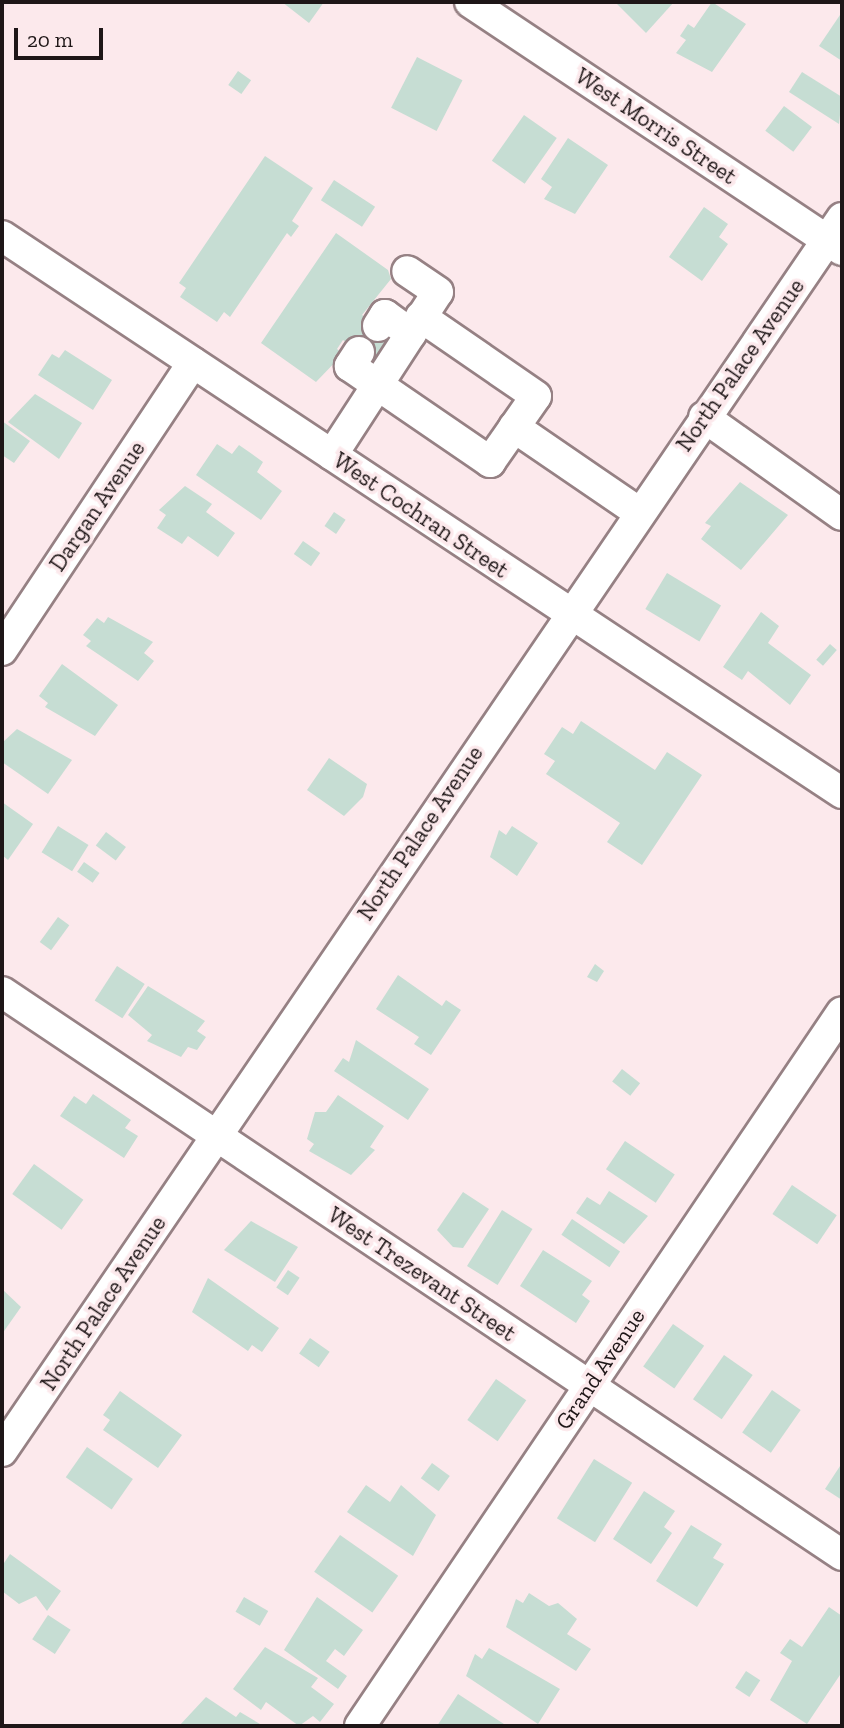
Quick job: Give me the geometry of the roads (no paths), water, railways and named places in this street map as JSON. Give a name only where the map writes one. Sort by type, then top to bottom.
[{"type":"street","name":"West Morris Street","points":[[470,2],[837,236]]},
{"type":"street","name":"West Cochran Street","points":[[2,236],[842,793]]},
{"type":"street","name":"North Palace Avenue","points":[[2,1451],[217,1137],[568,612],[704,417],[837,236]]},
{"type":"street","points":[[332,455],[438,292],[407,271]]},
{"type":"street","points":[[359,352],[350,366],[490,462],[536,396],[416,325],[385,315],[378,326]]},
{"type":"street","name":"Dargan Avenue","points":[[2,650],[193,363]]},
{"type":"street","points":[[704,417],[842,515]]},
{"type":"street","points":[[514,427],[638,512]]},
{"type":"street","name":"West Trezevant Street","points":[[2,992],[842,1555]]},
{"type":"street","name":"Grand Avenue","points":[[360,1726],[842,1012]]}]
